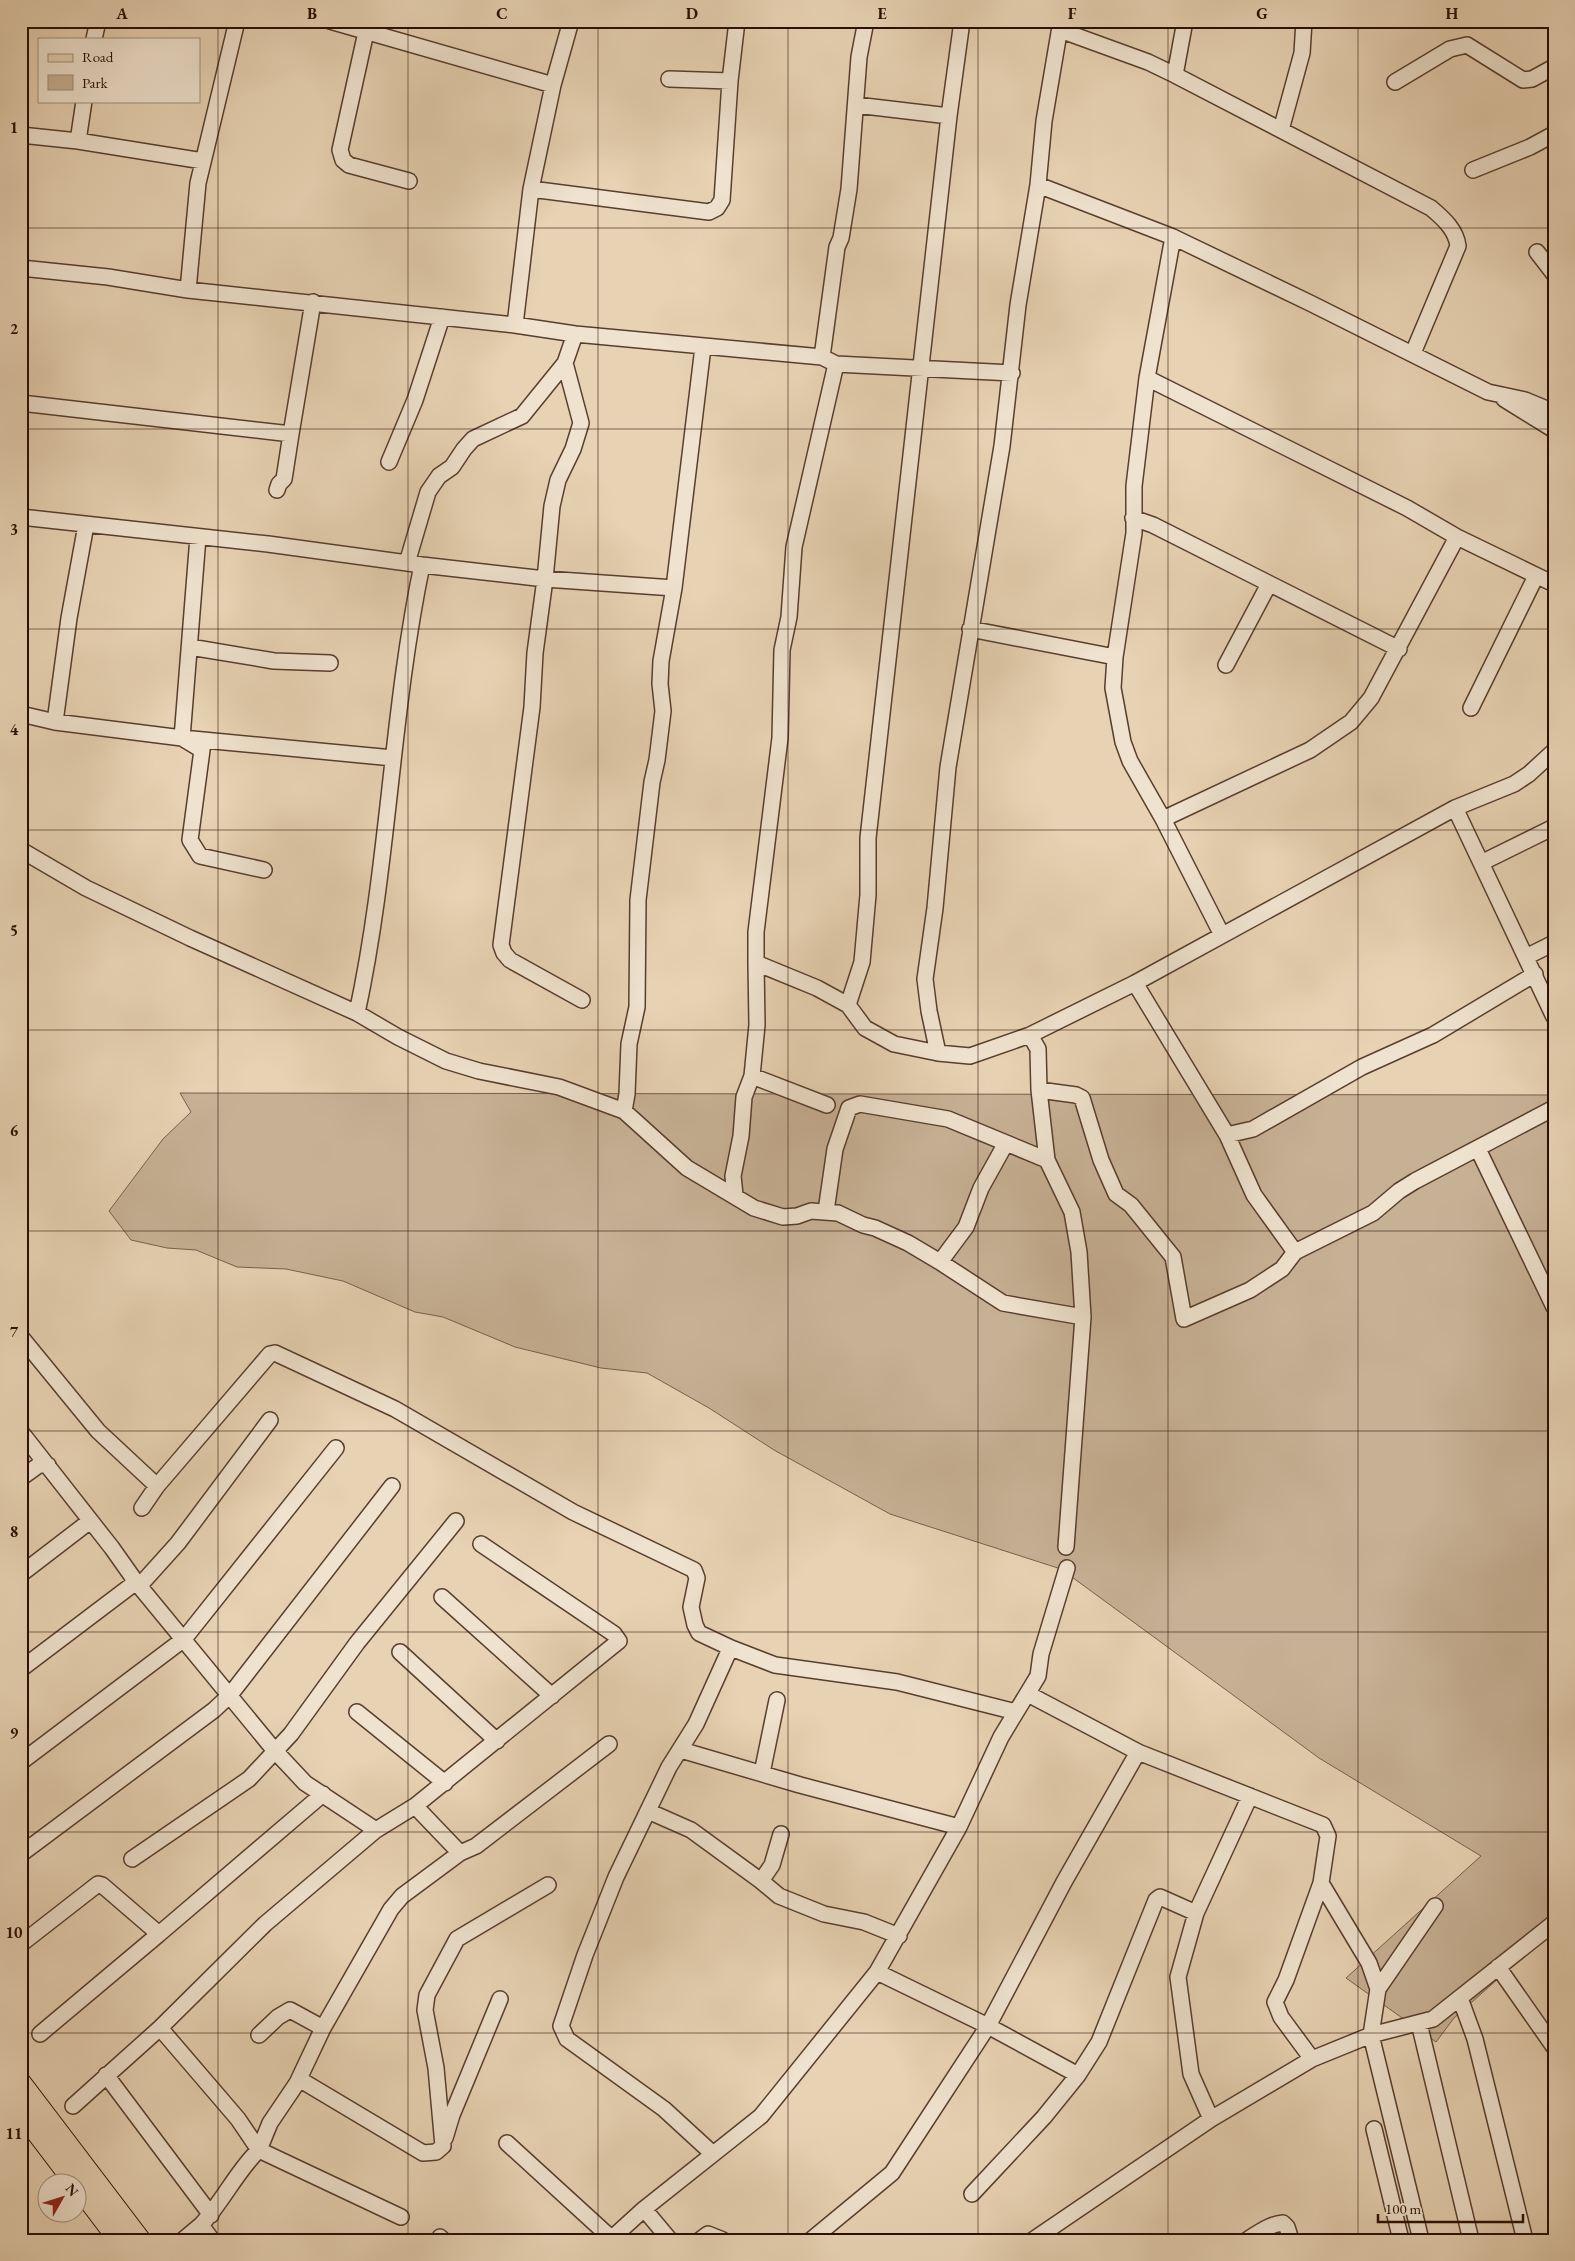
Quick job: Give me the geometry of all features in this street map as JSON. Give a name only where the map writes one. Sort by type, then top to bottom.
[{"type":"main road","points":[[21,2082],[141,2240]]},
{"type":"main road","points":[[21,2113],[67,2174]]},
{"type":"main road","points":[[88,2200],[118,2240]]},
{"type":"street","points":[[94,38],[98,21]]},
{"type":"street","points":[[188,290],[198,183],[237,21]]},
{"type":"street","points":[[330,21],[553,85]]},
{"type":"street","points":[[515,325],[531,189],[553,85],[571,21]]},
{"type":"street","points":[[531,189],[709,212],[717,208],[722,200],[730,81],[737,21]]},
{"type":"street","points":[[822,358],[837,247],[841,238],[849,189],[849,160],[856,105],[859,58],[866,21]]},
{"type":"street","points":[[848,1005],[862,962],[868,895],[868,838],[904,506],[922,367],[949,116],[962,21]]},
{"type":"street","points":[[1175,75],[1185,21]]},
{"type":"street","points":[[1281,130],[1302,53],[1304,21]]},
{"type":"street","points":[[938,1053],[929,1011],[925,979],[935,908],[952,736],[1002,446],[1012,373],[1018,305],[1038,185],[1044,120],[1060,26],[1175,75],[1431,208],[1443,218],[1457,236],[1458,246],[1413,353]]},
{"type":"street","points":[[366,32],[340,150],[343,160],[349,165],[408,181]]},
{"type":"street","points":[[1395,82],[1450,49],[1467,45],[1523,80],[1532,79],[1554,67]]},
{"type":"street","points":[[669,79],[730,81]]},
{"type":"street","points":[[78,141],[84,102]]},
{"type":"street","points":[[856,105],[949,116]]},
{"type":"street","points":[[1473,170],[1530,147],[1554,134]]},
{"type":"street","points":[[21,135],[78,141],[203,161]]},
{"type":"street","points":[[1038,185],[1173,237],[1413,353],[1488,392],[1525,400],[1554,412]]},
{"type":"street","points":[[1173,237],[1148,378],[1134,486],[1134,533],[1115,657],[1113,688],[1123,742],[1130,761],[1163,820],[1222,935]]},
{"type":"street","points":[[1537,252],[1554,274]]},
{"type":"street","points":[[21,268],[108,277],[188,290],[515,325],[576,334],[822,358],[836,364],[1012,373]]},
{"type":"street","points":[[277,490],[279,484],[284,479],[312,302]]},
{"type":"street","points":[[389,462],[415,400],[442,317]]},
{"type":"street","points":[[407,562],[428,492],[439,476],[452,468],[473,439],[522,416],[565,362],[576,334]]},
{"type":"street","points":[[624,1111],[627,1094],[629,1044],[637,1007],[638,900],[652,782],[664,710],[660,684],[661,661],[674,588],[703,347]]},
{"type":"street","points":[[565,362],[581,423],[573,449],[554,493],[535,653],[532,707],[501,945],[504,954],[510,960],[582,1000]]},
{"type":"street","points":[[735,1195],[733,1176],[742,1136],[744,1097],[752,1076],[756,1025],[756,932],[780,738],[782,650],[789,617],[794,547],[836,364]]},
{"type":"street","points":[[1148,378],[1407,508],[1457,537],[1554,584]]},
{"type":"street","points":[[1501,396],[1554,430]]},
{"type":"street","points":[[21,403],[291,434]]},
{"type":"street","points":[[21,517],[545,579],[674,588]]},
{"type":"street","points":[[1133,518],[1153,525],[1399,649]]},
{"type":"street","points":[[55,722],[69,618],[86,525]]},
{"type":"street","points":[[182,738],[198,537]]},
{"type":"street","points":[[1163,820],[1310,750],[1351,722],[1371,698],[1399,649],[1457,537]]},
{"type":"street","points":[[357,1013],[366,971],[386,830],[393,758],[412,612],[422,565]]},
{"type":"street","points":[[1471,708],[1536,576]]},
{"type":"street","points":[[1226,666],[1269,584]]},
{"type":"street","points":[[970,629],[1115,657]]},
{"type":"street","points":[[190,647],[274,661],[330,663]]},
{"type":"street","points":[[21,714],[55,722],[182,738],[393,758]]},
{"type":"street","points":[[182,738],[202,750],[190,840],[194,848],[200,856],[264,870]]},
{"type":"street","points":[[756,963],[817,988],[848,1005],[864,1028],[894,1044],[938,1053],[970,1056],[1030,1035],[1134,983],[1455,808],[1514,784],[1554,751]]},
{"type":"street","points":[[1455,808],[1554,1016]]},
{"type":"street","points":[[1482,863],[1554,827]]},
{"type":"street","points":[[21,850],[86,888],[190,938],[357,1013],[398,1037],[446,1061],[479,1071],[559,1087],[624,1111],[687,1168],[754,1208],[783,1217],[798,1216],[811,1211],[838,1213],[863,1226],[875,1228],[908,1243],[1003,1302],[1084,1317]]},
{"type":"street","points":[[1526,957],[1554,943]]},
{"type":"street","points":[[1227,1135],[1254,1129],[1362,1067],[1400,1052],[1433,1035],[1535,974]]},
{"type":"street","points":[[1134,983],[1227,1135],[1254,1195],[1295,1252]]},
{"type":"street","points":[[1030,1035],[1038,1049],[1039,1090],[1047,1160],[1068,1202],[1074,1223],[1079,1252],[1084,1317],[1066,1546]]},
{"type":"street","points":[[752,1076],[827,1105]]},
{"type":"street","points":[[1039,1090],[1076,1095],[1082,1098],[1101,1160],[1116,1194],[1131,1206],[1173,1257],[1184,1318],[1250,1290],[1282,1269],[1295,1252],[1373,1213],[1407,1186],[1554,1108]]},
{"type":"street","points":[[826,1211],[835,1149],[849,1108],[855,1105],[860,1104],[948,1119],[1047,1160]]},
{"type":"street","points":[[940,1262],[966,1227],[981,1188],[1006,1144]]},
{"type":"street","points":[[1478,1149],[1554,1307]]},
{"type":"street","points":[[21,1337],[98,1431],[157,1486]]},
{"type":"street","points":[[142,1508],[157,1486],[270,1354],[274,1353],[395,1409],[573,1512],[694,1570],[697,1578],[690,1607],[699,1634],[775,1665],[897,1682],[1016,1712]]},
{"type":"street","points":[[21,1669],[139,1586],[178,1543],[270,1420]]},
{"type":"street","points":[[21,1432],[139,1586],[275,1751],[305,1784],[376,1830]]},
{"type":"street","points":[[21,1762],[184,1639],[336,1448]]},
{"type":"street","points":[[21,1478],[39,1465],[48,1465]]},
{"type":"street","points":[[21,1854],[214,1710],[230,1695],[392,1486]]},
{"type":"street","points":[[21,1574],[90,1521]]},
{"type":"street","points":[[132,1859],[249,1779],[291,1734],[357,1643],[456,1521]]},
{"type":"street","points":[[73,2106],[160,2028],[266,1924],[376,1830],[415,1806],[445,1783],[617,1645],[618,1638],[481,1544]]},
{"type":"street","points":[[507,2143],[610,2239],[761,2116],[877,1972],[899,1936],[959,1827],[1001,1737],[1038,1676],[1041,1654],[1067,1568]]},
{"type":"street","points":[[442,1597],[552,1696]]},
{"type":"street","points":[[713,2154],[664,2109],[567,2039],[561,2026],[616,1877],[669,1767],[696,1724],[730,1648]]},
{"type":"street","points":[[400,1652],[497,1741]]},
{"type":"street","points":[[1028,1694],[1138,1752],[1324,1825],[1328,1836],[1321,1883],[1286,1980],[1275,2002],[1281,2017],[1312,2059]]},
{"type":"street","points":[[762,1773],[777,1700]]},
{"type":"street","points":[[357,1712],[445,1783]]},
{"type":"street","points":[[183,2240],[206,2220],[250,2158],[259,2150],[270,2123],[299,2079],[323,2028],[391,1909],[402,1896],[460,1853],[476,1846],[608,1744]]},
{"type":"street","points":[[681,1750],[800,1785],[959,1827]]},
{"type":"street","points":[[811,2240],[892,2173],[988,2026],[1064,1882],[1138,1752]]},
{"type":"street","points":[[40,2034],[323,1794]]},
{"type":"street","points":[[1210,2119],[1191,2074],[1178,1977],[1196,1913],[1250,1796]]},
{"type":"street","points":[[415,1806],[460,1853]]},
{"type":"street","points":[[648,1812],[691,1830],[779,1896],[824,1914],[864,1922],[899,1936]]},
{"type":"street","points":[[761,1881],[772,1865],[781,1834]]},
{"type":"street","points":[[1321,1883],[1369,1963],[1378,1989]]},
{"type":"street","points":[[21,1944],[98,1884],[102,1885],[159,1934]]},
{"type":"street","points":[[443,2146],[436,2068],[425,2010],[427,1995],[457,1940],[465,1933],[548,1885]]},
{"type":"street","points":[[972,2194],[1032,2131],[1078,2075],[1099,2042],[1156,1900],[1160,1897],[1196,1913]]},
{"type":"street","points":[[1421,2240],[1371,2035],[1378,1989],[1435,1906]]},
{"type":"street","points":[[1033,2240],[1210,2119],[1312,2059],[1371,2035],[1433,2019],[1554,1923]]},
{"type":"street","points":[[1498,1967],[1554,2047]]},
{"type":"street","points":[[877,1972],[988,2026],[1078,2075]]},
{"type":"street","points":[[1460,1998],[1475,2039],[1525,2240]]},
{"type":"street","points":[[299,2079],[423,2153],[436,2152],[443,2146],[452,2115],[500,1999]]},
{"type":"street","points":[[259,2036],[278,2017],[290,2010],[323,2028]]},
{"type":"street","points":[[1419,2022],[1471,2240]]},
{"type":"street","points":[[160,2028],[238,2119],[259,2150],[401,2218]]},
{"type":"street","points":[[106,2075],[206,2220],[212,2240]]},
{"type":"street","points":[[1374,2129],[1400,2240]]},
{"type":"street","points":[[644,2210],[670,2240]]},
{"type":"street","points":[[1247,2240],[1265,2228],[1283,2223],[1287,2227],[1291,2240]]},
{"type":"street","points":[[700,2240],[708,2234],[723,2240]]},
{"type":"green space","points":[[180,1093],[1554,1095],[1554,1929],[1454,2018],[1436,2042],[1346,1978],[1481,1856],[1319,1758],[1061,1569],[890,1514],[774,1450],[709,1408],[647,1373],[601,1368],[515,1347],[443,1317],[415,1312],[343,1281],[286,1269],[237,1267],[196,1250],[167,1248],[131,1240],[109,1211],[163,1139],[191,1112]]}]
